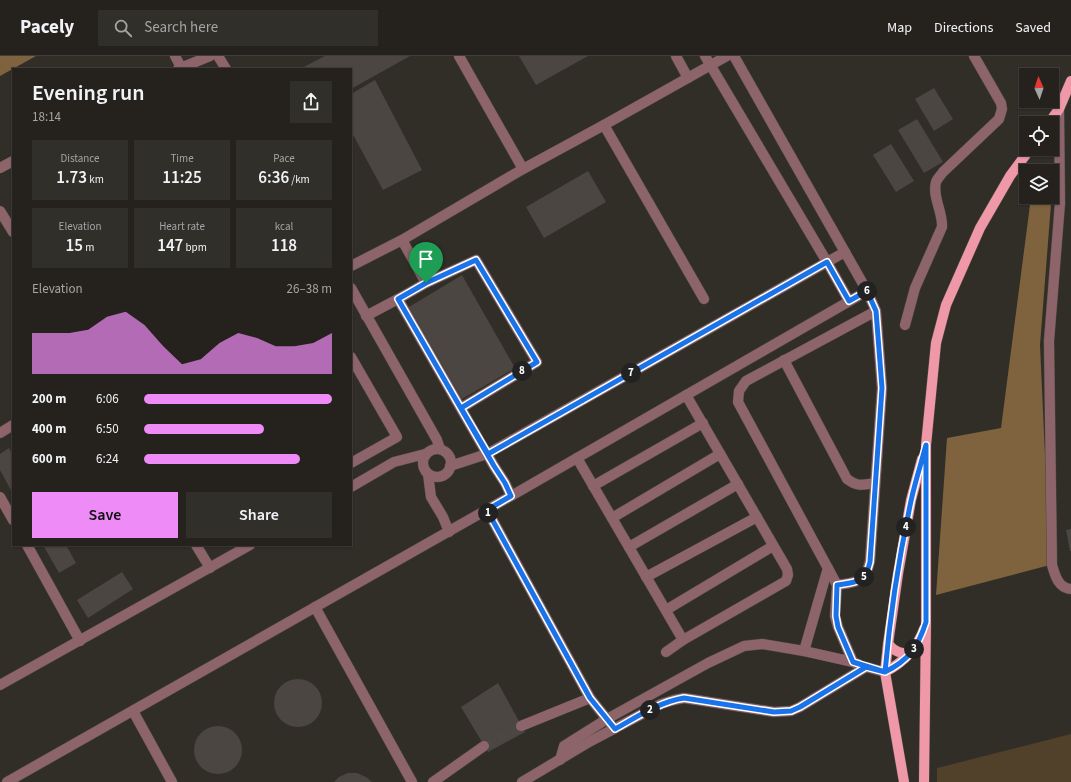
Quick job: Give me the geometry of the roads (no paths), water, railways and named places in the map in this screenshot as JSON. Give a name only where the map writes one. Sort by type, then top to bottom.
[{"type":"main road","points":[[1054,116],[1059,110],[1071,82]]},
{"type":"main road","points":[[924,782],[926,445],[936,343],[946,304],[980,228],[1010,176],[1025,156]]},
{"type":"main road","points":[[904,782],[885,672],[896,581],[911,500],[926,445]]},
{"type":"main road","points":[[885,672],[904,661],[912,653],[921,638],[926,622]]},
{"type":"main road","points":[[888,644],[899,653],[912,653]]},
{"type":"street","points":[[175,56],[180,68],[210,56]]},
{"type":"street","points":[[218,56],[225,68]]},
{"type":"street","points":[[459,56],[523,169]]},
{"type":"street","points":[[676,56],[688,78]]},
{"type":"street","points":[[705,56],[849,301]]},
{"type":"street","points":[[352,265],[402,240],[523,169],[727,56]]},
{"type":"street","points":[[734,56],[867,291],[876,311],[882,388],[870,562],[864,578],[857,582],[837,585]]},
{"type":"street","points":[[905,325],[915,288],[942,227],[942,219],[935,191],[936,181],[943,172],[999,119],[1002,109],[1001,103],[974,56]]},
{"type":"street","points":[[1059,110],[1060,203],[1048,341],[1052,565],[1056,578],[1062,586],[1071,588]]},
{"type":"street","points":[[604,125],[704,298]]},
{"type":"street","points":[[0,168],[12,162]]},
{"type":"street","points":[[0,211],[12,230]]},
{"type":"street","points":[[402,240],[426,283]]},
{"type":"street","points":[[450,466],[488,454],[845,252]]},
{"type":"street","points":[[366,316],[426,283],[476,260],[537,362],[461,408]]},
{"type":"street","points":[[352,290],[437,440],[440,449]]},
{"type":"street","points":[[7,782],[449,532],[867,291]]},
{"type":"street","points":[[398,299],[505,483],[511,496]]},
{"type":"street","points":[[853,662],[838,627],[836,616],[837,585],[738,402],[739,391],[746,381],[876,311]]},
{"type":"street","points":[[352,359],[397,437],[352,462]]},
{"type":"street","points":[[784,360],[847,479],[854,484],[875,484]]},
{"type":"street","points":[[666,652],[683,640],[786,581],[788,575],[787,569],[686,395]]},
{"type":"street","points":[[593,486],[703,424]]},
{"type":"street","points":[[0,433],[12,426]]},
{"type":"street","points":[[440,449],[445,451],[449,456],[451,461],[450,466],[444,475],[433,476],[424,470],[422,465],[423,459],[429,450],[440,449]]},
{"type":"street","points":[[352,486],[394,462],[425,454]]},
{"type":"street","points":[[612,518],[720,454]]},
{"type":"street","points":[[577,458],[683,640]]},
{"type":"street","points":[[428,474],[431,497],[443,517],[449,532]]},
{"type":"street","points":[[629,547],[738,484]]},
{"type":"street","points":[[0,497],[12,518]]},
{"type":"street","points":[[487,510],[590,698],[615,729]]},
{"type":"street","points":[[646,577],[757,517]]},
{"type":"street","points":[[28,546],[80,641]]},
{"type":"street","points":[[197,546],[210,568]]},
{"type":"street","points":[[0,686],[248,546]]},
{"type":"street","points":[[666,610],[773,546]]},
{"type":"street","points":[[804,651],[828,568]]},
{"type":"street","points":[[315,607],[412,782]]},
{"type":"street","points":[[560,760],[564,746],[606,718],[708,663],[744,646],[762,644],[804,651],[853,662],[885,672]]},
{"type":"street","points":[[522,782],[661,704],[684,698],[774,712],[791,711],[866,667]]},
{"type":"street","points":[[522,726],[590,698]]},
{"type":"street","points":[[133,711],[172,782]]},
{"type":"street","points":[[433,782],[484,746]]},
{"type":"tunnel","points":[[484,746],[521,726]]}]
